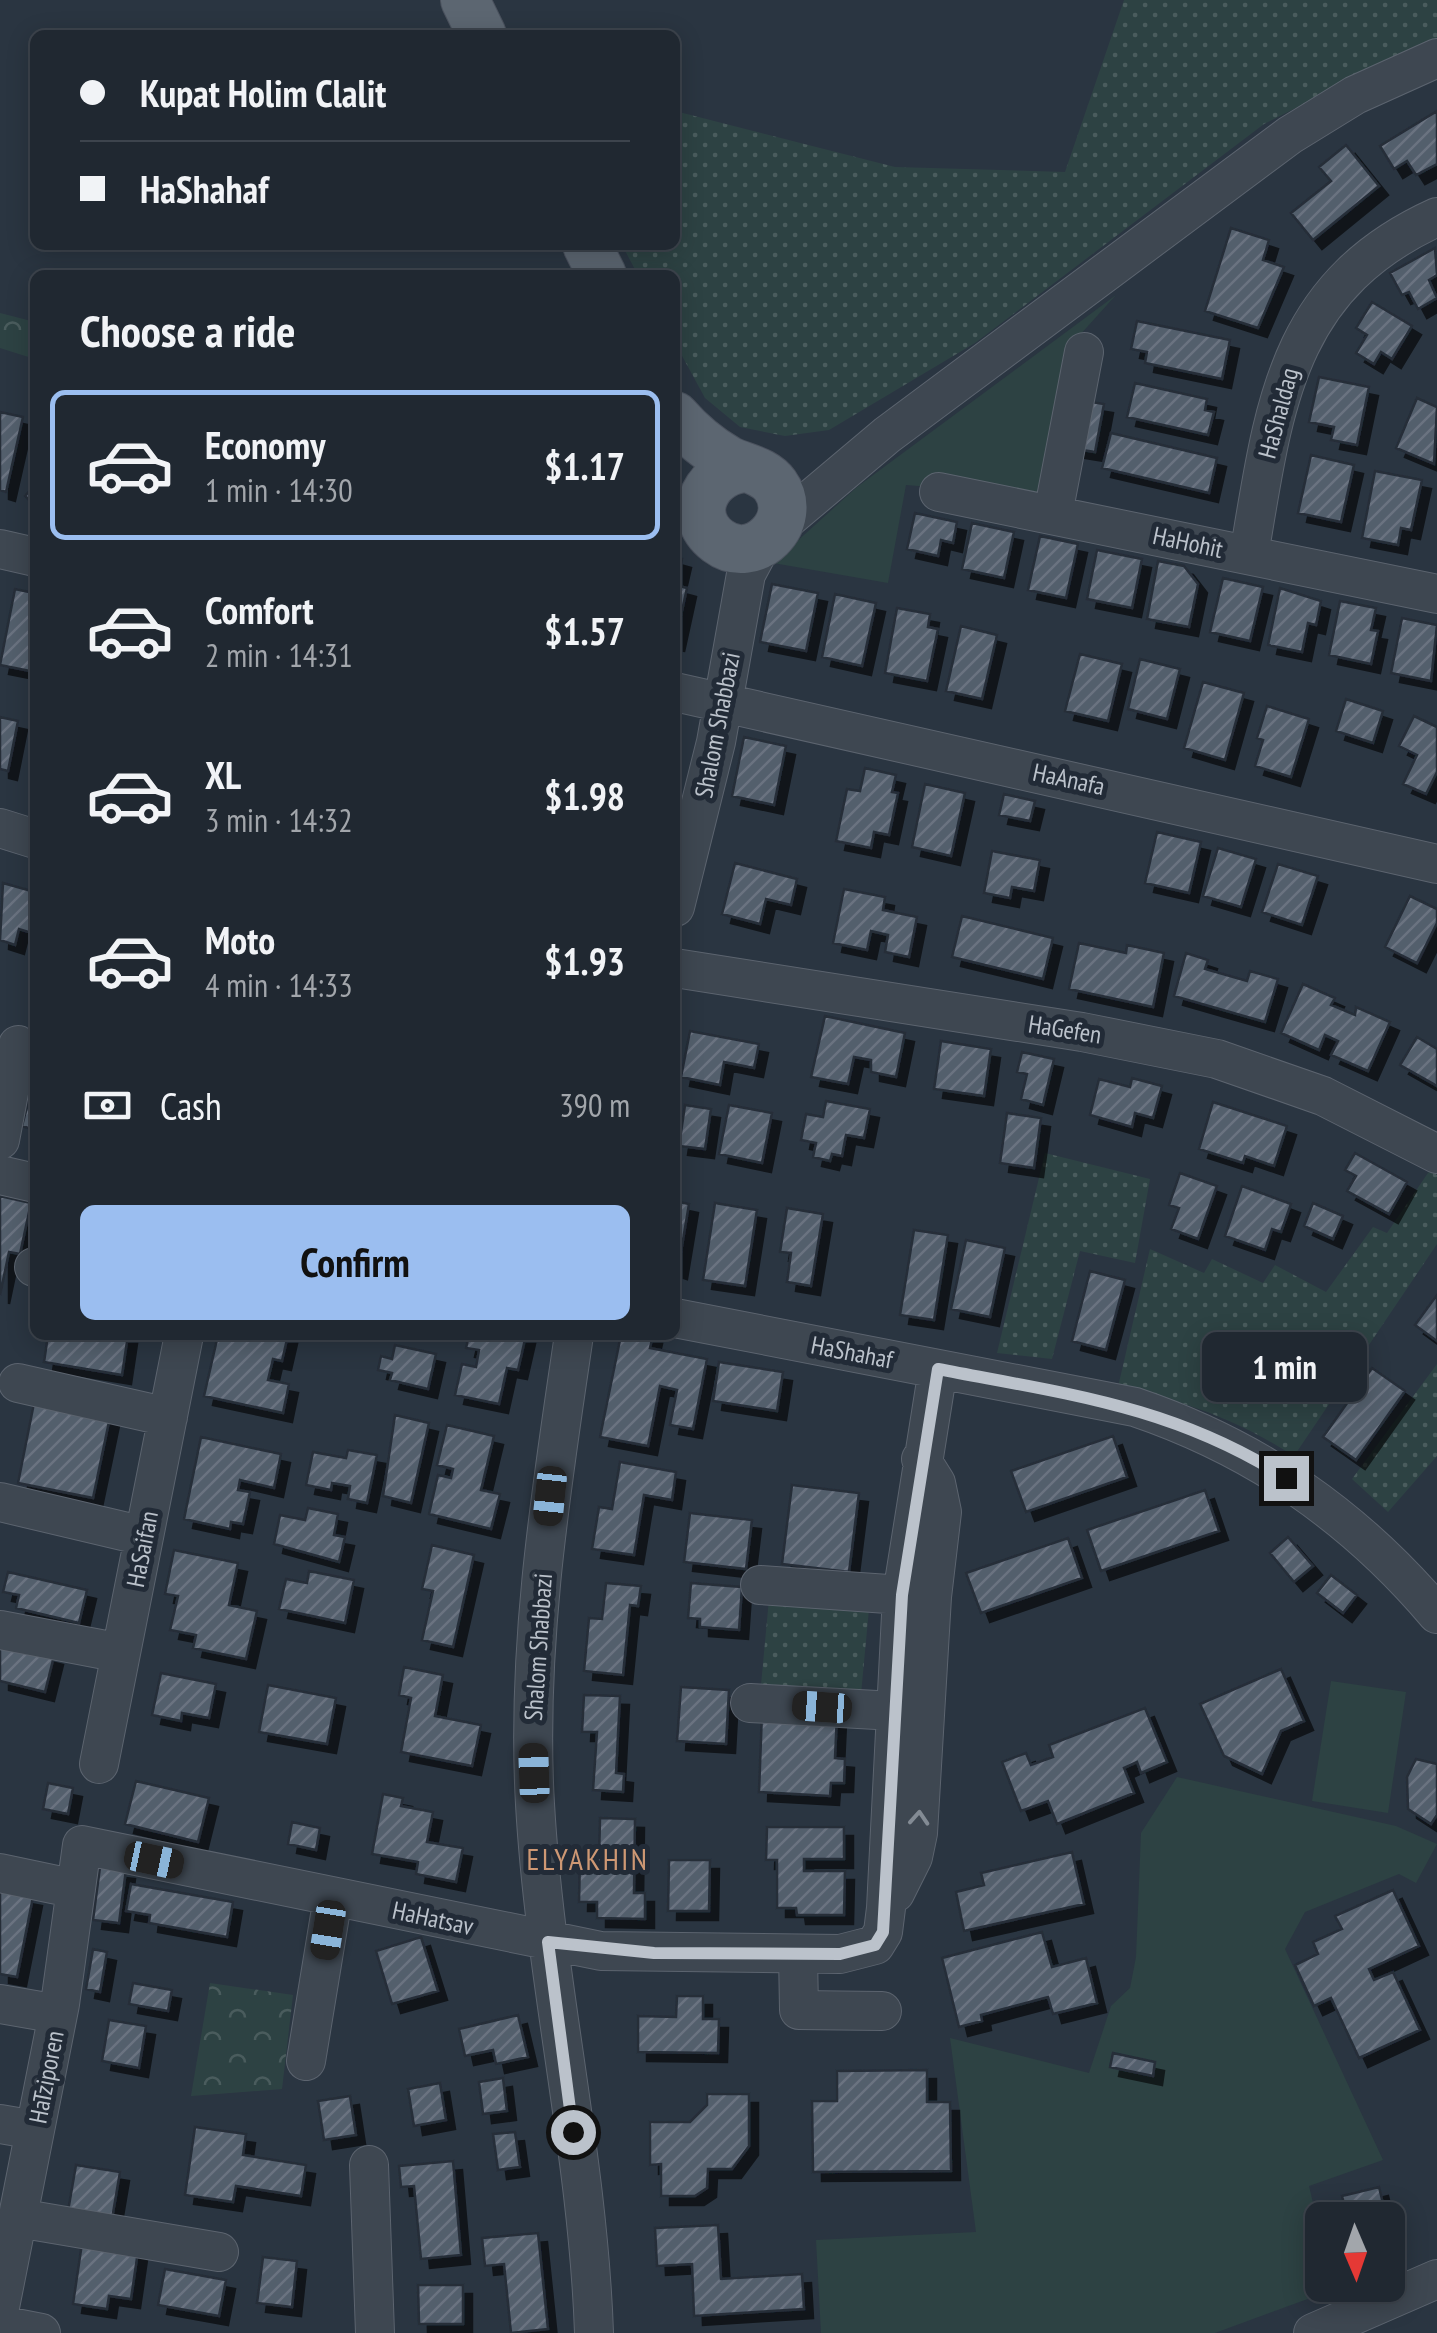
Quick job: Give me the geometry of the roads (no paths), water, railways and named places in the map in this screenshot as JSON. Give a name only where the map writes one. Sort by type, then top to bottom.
[{"type":"main road","points":[[465,0],[480,30]]},
{"type":"main road","points":[[680,420],[714,450],[759,474],[782,502],[770,535],[737,549],[708,524],[680,445]]},
{"type":"main road","points":[[708,524],[712,480],[735,468],[759,474]]},
{"type":"street","points":[[770,535],[887,434],[1290,135],[1355,95],[1437,58]]},
{"type":"street","name":"HaShaldag","points":[[1248,554],[1270,430],[1299,342],[1320,307],[1349,274],[1384,246],[1437,217]]},
{"type":"street","points":[[1053,514],[1084,352]]},
{"type":"street","points":[[759,474],[887,434]]},
{"type":"street","name":"HaHohit","points":[[938,492],[1437,594]]},
{"type":"street","name":"Shalom Shabbazi","points":[[680,785],[720,584],[708,524]]},
{"type":"street","name":"Shalom Shabbazi","points":[[680,866],[700,697],[746,574],[770,535]]},
{"type":"street","points":[[1,549],[30,556]]},
{"type":"street","name":"HaAnafa","points":[[700,697],[1437,864]]},
{"type":"street","points":[[0,828],[30,837]]},
{"type":"street","name":"HaGefen","points":[[680,969],[1198,1054],[1323,1096],[1437,1154]]},
{"type":"street","points":[[0,1140],[18,1046]]},
{"type":"street","points":[[0,1175],[30,1183]]},
{"type":"street","name":"HaShahaf","points":[[680,1319],[1135,1408],[1240,1448],[1351,1526],[1437,1614]]},
{"type":"street","name":"HaSaifan","points":[[99,1764],[183,1340]]},
{"type":"street","name":"Shalom Shabbazi","points":[[573,1340],[550,1496],[533,1705],[538,1860],[596,2328]]},
{"type":"street","points":[[886,1908],[902,1595],[938,1369]]},
{"type":"street","points":[[18,1383],[168,1417]]},
{"type":"street","points":[[886,1908],[914,1857],[918,1833],[930,1612],[942,1512],[936,1483],[921,1459]]},
{"type":"street","points":[[0,1502],[144,1536]]},
{"type":"street","points":[[760,1584],[902,1595]]},
{"type":"street","points":[[0,1630],[121,1653]]},
{"type":"street","points":[[750,1702],[895,1711]]},
{"type":"street","name":"HaHatsav","points":[[82,1845],[548,1942],[618,1952],[840,1954],[875,1945],[883,1932],[886,1908]]},
{"type":"street","name":"HaTziporen","points":[[0,2307],[18,2218],[18,2127],[58,2014],[82,1845]]},
{"type":"street","points":[[0,1873],[76,1889]]},
{"type":"street","points":[[306,2061],[333,1898]]},
{"type":"street","points":[[798,1954],[798,2010],[882,2010]]},
{"type":"street","points":[[0,2004],[58,2014]]},
{"type":"street","points":[[369,2166],[375,2333]]},
{"type":"street","points":[[18,2218],[219,2252]]},
{"type":"street","points":[[1313,2333],[1389,2318],[1437,2280]]},
{"type":"street","points":[[0,2325],[41,2333]]},
{"type":"district","name":"ELYAKHIN","points":[[588,1858]]}]
